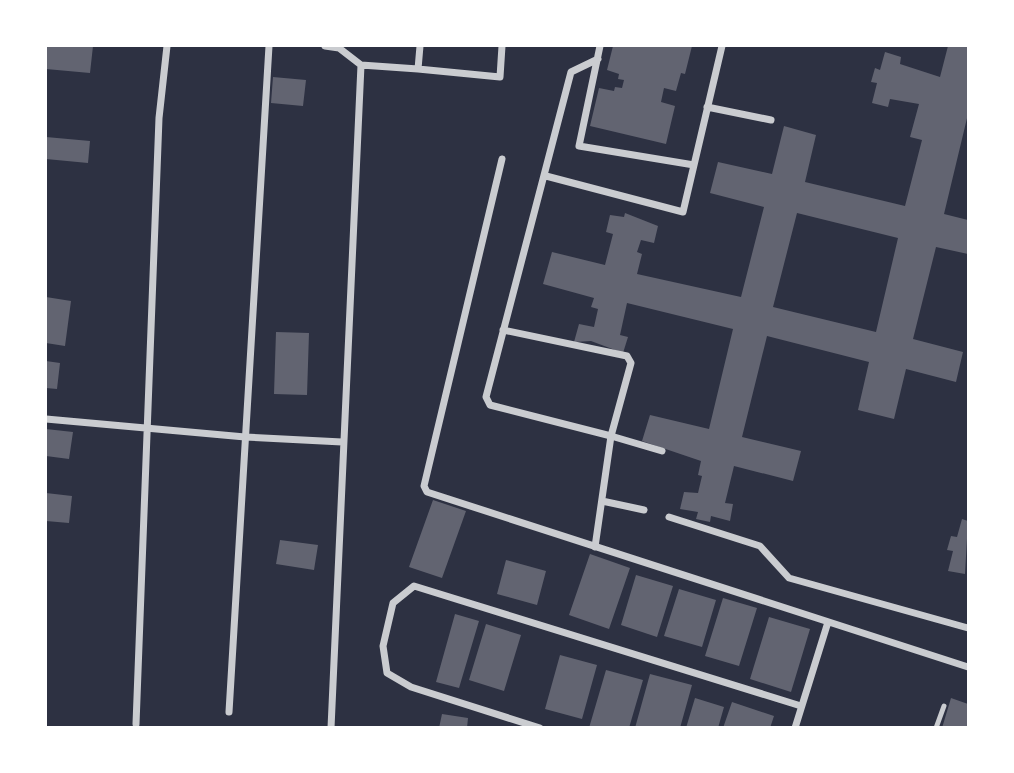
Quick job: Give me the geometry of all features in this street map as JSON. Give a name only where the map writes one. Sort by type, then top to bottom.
[{"type":"street","points":[[136,724],[159,118],[167,46]]},
{"type":"street","points":[[229,712],[269,46]]},
{"type":"street","points":[[325,46],[339,47],[361,65],[500,76],[502,46]]},
{"type":"street","points":[[418,69],[420,46]]},
{"type":"street","points":[[600,46],[579,146],[694,165]]},
{"type":"street","points":[[546,176],[683,212],[722,46]]},
{"type":"street","points":[[598,59],[571,72],[546,176],[503,330],[487,402],[662,451]]},
{"type":"street","points":[[331,727],[361,65]]},
{"type":"street","points":[[707,107],[771,120]]},
{"type":"street","points":[[502,159],[424,486],[427,492],[968,667]]},
{"type":"street","points":[[503,330],[630,359],[611,436],[595,547]]},
{"type":"street","points":[[46,419],[245,437],[342,442]]},
{"type":"street","points":[[602,501],[644,510]]},
{"type":"street","points":[[669,517],[760,546],[789,578],[968,628]]},
{"type":"street","points":[[540,727],[411,687],[387,673],[383,646],[393,603],[414,586],[801,706]]},
{"type":"street","points":[[795,727],[828,622]]},
{"type":"lane","points":[[936,727],[944,706]]},
{"type":"building","points":[[46,46],[93,46],[90,73],[46,69]]},
{"type":"building","points":[[613,46],[692,46],[685,74],[681,73],[676,91],[664,88],[661,102],[675,106],[666,144],[590,126],[599,88],[614,91],[615,87],[622,88],[624,80],[618,79],[619,74],[607,70]]},
{"type":"building","points":[[948,46],[968,46],[968,114],[944,214],[968,220],[968,254],[936,247],[913,339],[963,352],[956,382],[906,369],[894,419],[858,410],[869,362],[767,336],[742,437],[801,451],[793,481],[734,466],[725,503],[733,504],[730,521],[711,516],[710,522],[696,519],[698,512],[680,509],[684,492],[698,493],[702,476],[698,475],[701,461],[642,441],[650,415],[709,429],[733,329],[627,303],[620,335],[628,337],[623,353],[591,341],[574,342],[579,324],[594,327],[598,309],[591,307],[594,298],[543,284],[552,252],[605,265],[613,234],[606,232],[610,215],[624,217],[625,213],[658,226],[654,243],[641,240],[637,252],[642,254],[637,274],[741,297],[764,207],[710,193],[718,162],[772,174],[784,126],[816,135],[805,182],[905,206],[922,140],[910,137],[919,104],[890,99],[888,107],[872,103],[877,83],[871,82],[875,68],[880,70],[885,52],[901,57],[900,64],[940,77]],"holes":[[[797,213],[898,238],[876,332],[773,307]]]},
{"type":"building","points":[[273,77],[306,80],[303,106],[271,103]]},
{"type":"building","points":[[46,137],[90,141],[88,163],[46,159]]},
{"type":"building","points":[[46,297],[71,301],[65,346],[46,343]]},
{"type":"building","points":[[276,332],[309,333],[307,395],[274,394]]},
{"type":"building","points":[[46,361],[60,363],[57,389],[46,388]]},
{"type":"building","points":[[46,429],[73,432],[69,459],[46,456]]},
{"type":"building","points":[[46,493],[72,496],[69,523],[46,521]]},
{"type":"building","points":[[433,500],[466,511],[442,578],[409,567]]},
{"type":"building","points":[[962,519],[968,521],[965,574],[948,571],[953,551],[947,550],[951,536],[957,537]]},
{"type":"building","points":[[280,540],[318,545],[314,570],[276,564]]},
{"type":"building","points":[[590,554],[630,568],[609,629],[569,615]]},
{"type":"building","points":[[506,560],[546,571],[537,605],[497,594]]},
{"type":"building","points":[[636,575],[673,586],[657,637],[621,625]]},
{"type":"building","points":[[679,589],[716,600],[702,647],[664,636]]},
{"type":"building","points":[[723,598],[757,608],[739,666],[705,656]]},
{"type":"building","points":[[455,614],[479,621],[459,688],[436,682]]},
{"type":"building","points":[[769,617],[810,629],[791,692],[750,679]]},
{"type":"building","points":[[486,624],[521,635],[504,691],[469,680]]},
{"type":"building","points":[[560,655],[597,665],[582,719],[545,709]]},
{"type":"building","points":[[606,670],[643,680],[629,728],[589,728]]},
{"type":"building","points":[[650,674],[692,685],[680,728],[635,728]]},
{"type":"building","points":[[695,698],[724,707],[718,728],[686,728]]},
{"type":"building","points":[[951,698],[968,704],[968,728],[942,728]]},
{"type":"building","points":[[732,702],[774,716],[770,728],[723,728]]},
{"type":"building","points":[[442,714],[468,718],[467,728],[439,728]]}]
